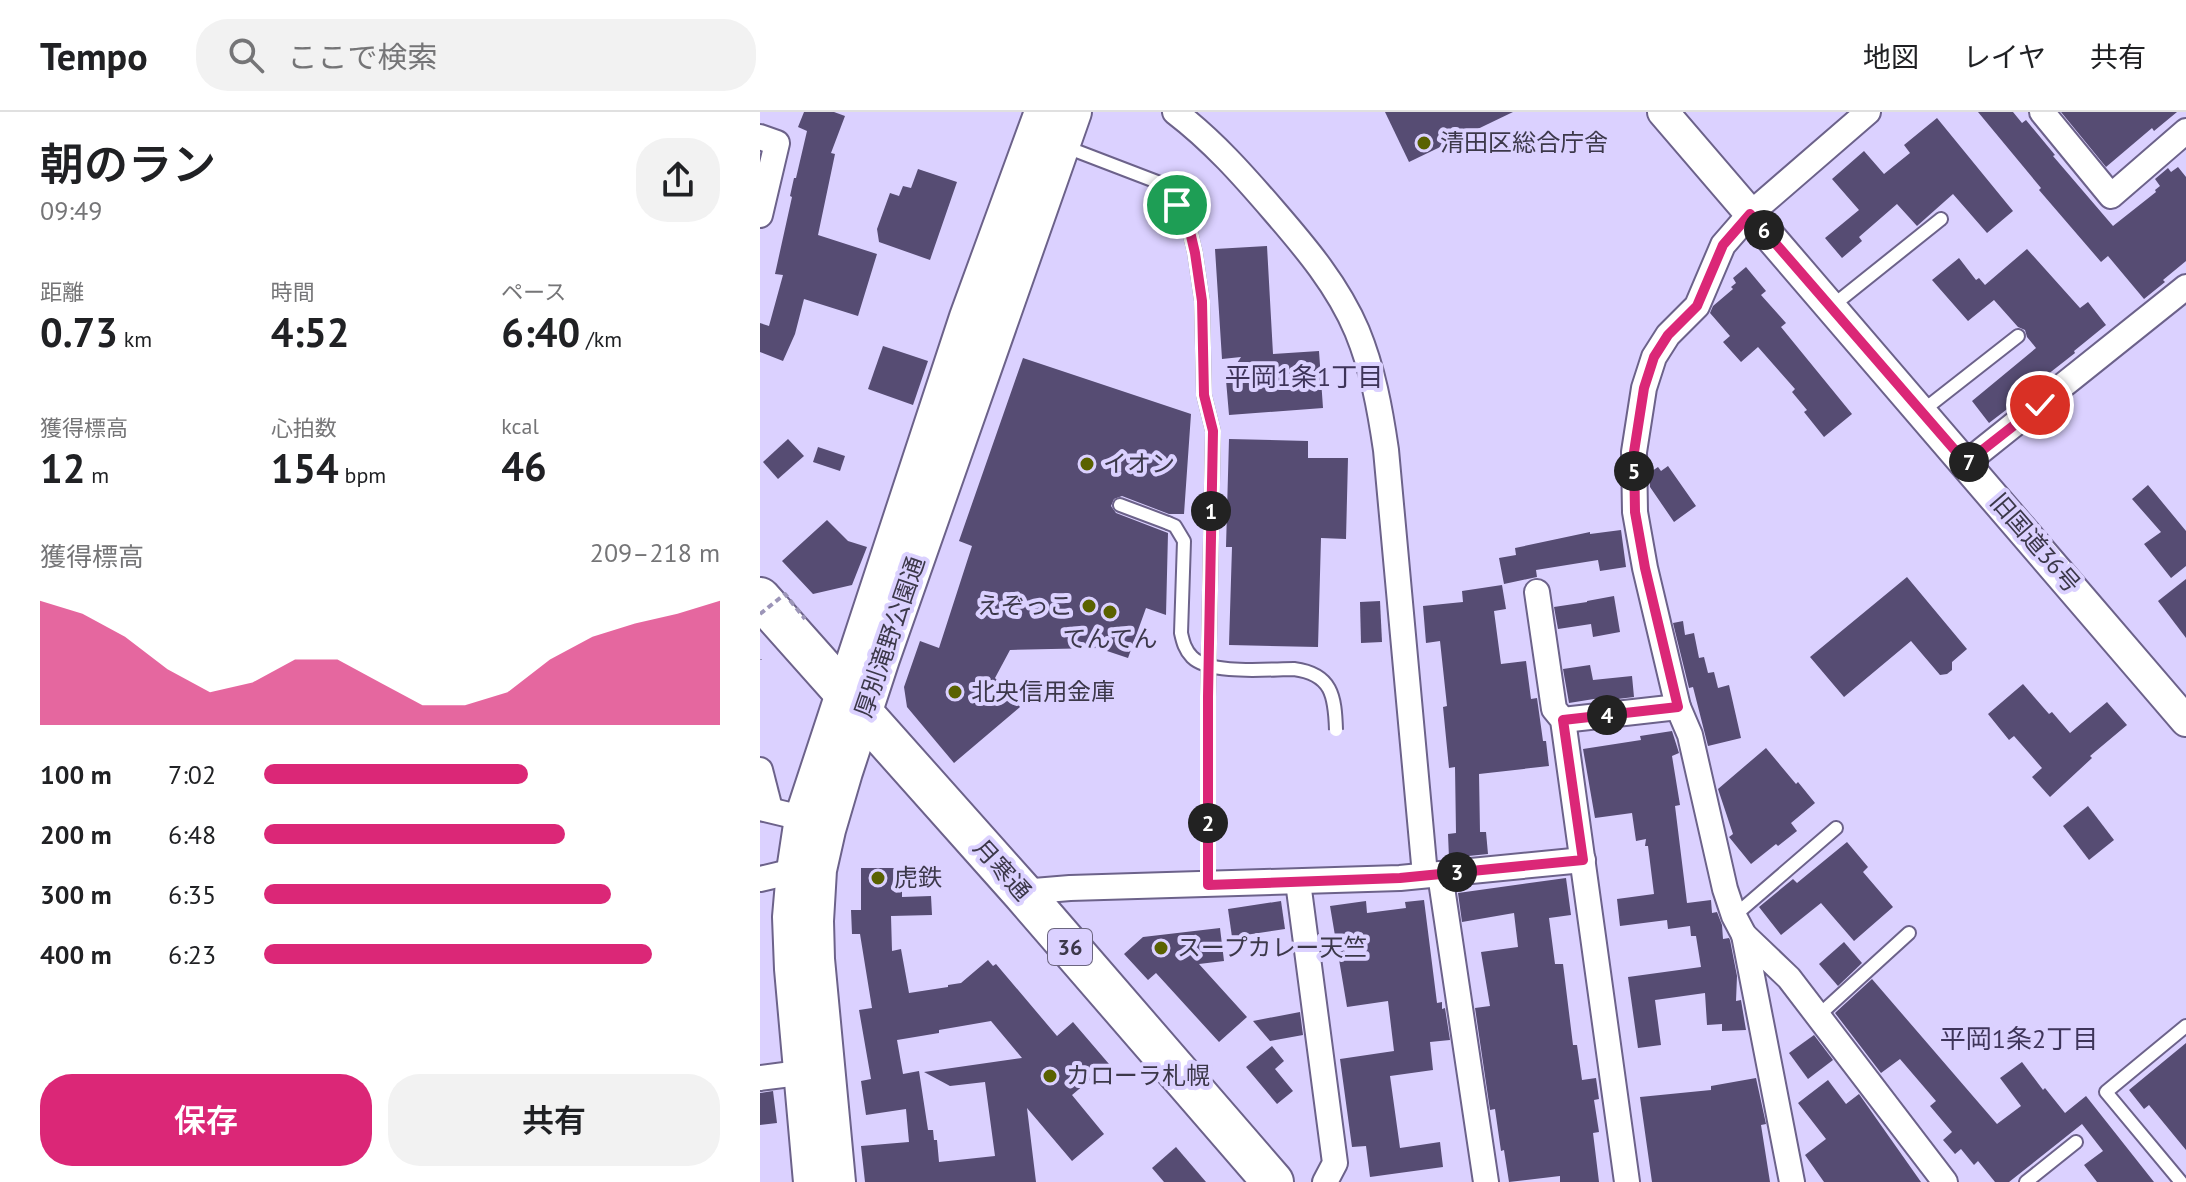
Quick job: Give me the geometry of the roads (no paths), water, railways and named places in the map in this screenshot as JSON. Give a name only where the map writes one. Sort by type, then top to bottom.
[{"type":"highway","name":"月寒通","points":[[760,598],[1022,892],[1273,1182]]},
{"type":"main road","name":"厚別滝野公園通","points":[[838,1182],[791,956],[794,871],[815,824],[973,350],[1042,112]]},
{"type":"main road","name":"厚別滝野公園通","points":[[973,350],[1063,146],[1074,112]]},
{"type":"main road","name":"厚別滝野公園通","points":[[811,1182],[819,870],[815,824]]},
{"type":"street","points":[[1175,112],[1228,158],[1301,242],[1344,304],[1367,358],[1379,403],[1386,450],[1433,875],[1486,1182]]},
{"type":"street","name":"旧国道36号","points":[[1663,112],[2186,721]]},
{"type":"street","points":[[1792,1182],[1739,926],[1725,889],[1690,735],[1678,707],[1645,568],[1635,512],[1634,452],[1644,388],[1654,357],[1668,335],[1697,306],[1723,245],[1750,214],[1868,112]]},
{"type":"street","points":[[2046,113],[2111,196],[2186,131]]},
{"type":"street","points":[[760,137],[777,143],[760,215]]},
{"type":"street","points":[[1966,463],[2186,287]]},
{"type":"street","points":[[1537,592],[1554,709],[1563,720],[1627,1182]]},
{"type":"street","points":[[1563,720],[1678,707]]},
{"type":"street","points":[[760,770],[765,809],[815,824]]},
{"type":"street","points":[[1022,892],[1400,878],[1583,860]]},
{"type":"street","points":[[760,879],[794,871]]},
{"type":"street","points":[[1298,882],[1335,1163],[1325,1182]]},
{"type":"street","points":[[1739,926],[1789,978],[1945,1182]]},
{"type":"street","points":[[760,1078],[815,1071]]},
{"type":"lane","points":[[1063,146],[1160,183],[1187,219],[1195,253],[1202,301],[1204,395],[1213,431],[1208,885]]},
{"type":"lane","points":[[1831,307],[1941,219]]},
{"type":"lane","points":[[1921,412],[2018,336]]},
{"type":"lane","points":[[1120,505],[1175,526],[1184,541],[1181,633],[1184,647],[1193,659],[1208,667],[1294,669],[1315,676],[1324,681],[1332,694],[1336,734]]},
{"type":"lane","points":[[1739,926],[1836,828]]},
{"type":"lane","points":[[1818,1016],[1909,933]]},
{"type":"lane","points":[[2181,1182],[2106,1092],[2186,1026]]},
{"type":"lane","points":[[2026,1182],[2076,1142]]},
{"type":"place","name":"清田区総合庁舎","points":[[1424,143]]},
{"type":"place","name":"イオン","points":[[1087,464]]},
{"type":"place","name":"えぞっこ","points":[[1089,606]]},
{"type":"place","name":"てんてん","points":[[1110,612]]},
{"type":"place","name":"北央信用金庫","points":[[955,692]]},
{"type":"place","name":"虎鉄","points":[[878,878]]},
{"type":"place","name":"スープカレー天竺","points":[[1161,948]]},
{"type":"place","name":"カローラ札幌","points":[[1050,1076]]},
{"type":"district","name":"平岡1条1丁目","points":[[1304,377]]},
{"type":"district","name":"平岡1条2丁目","points":[[2019,1039]]}]
